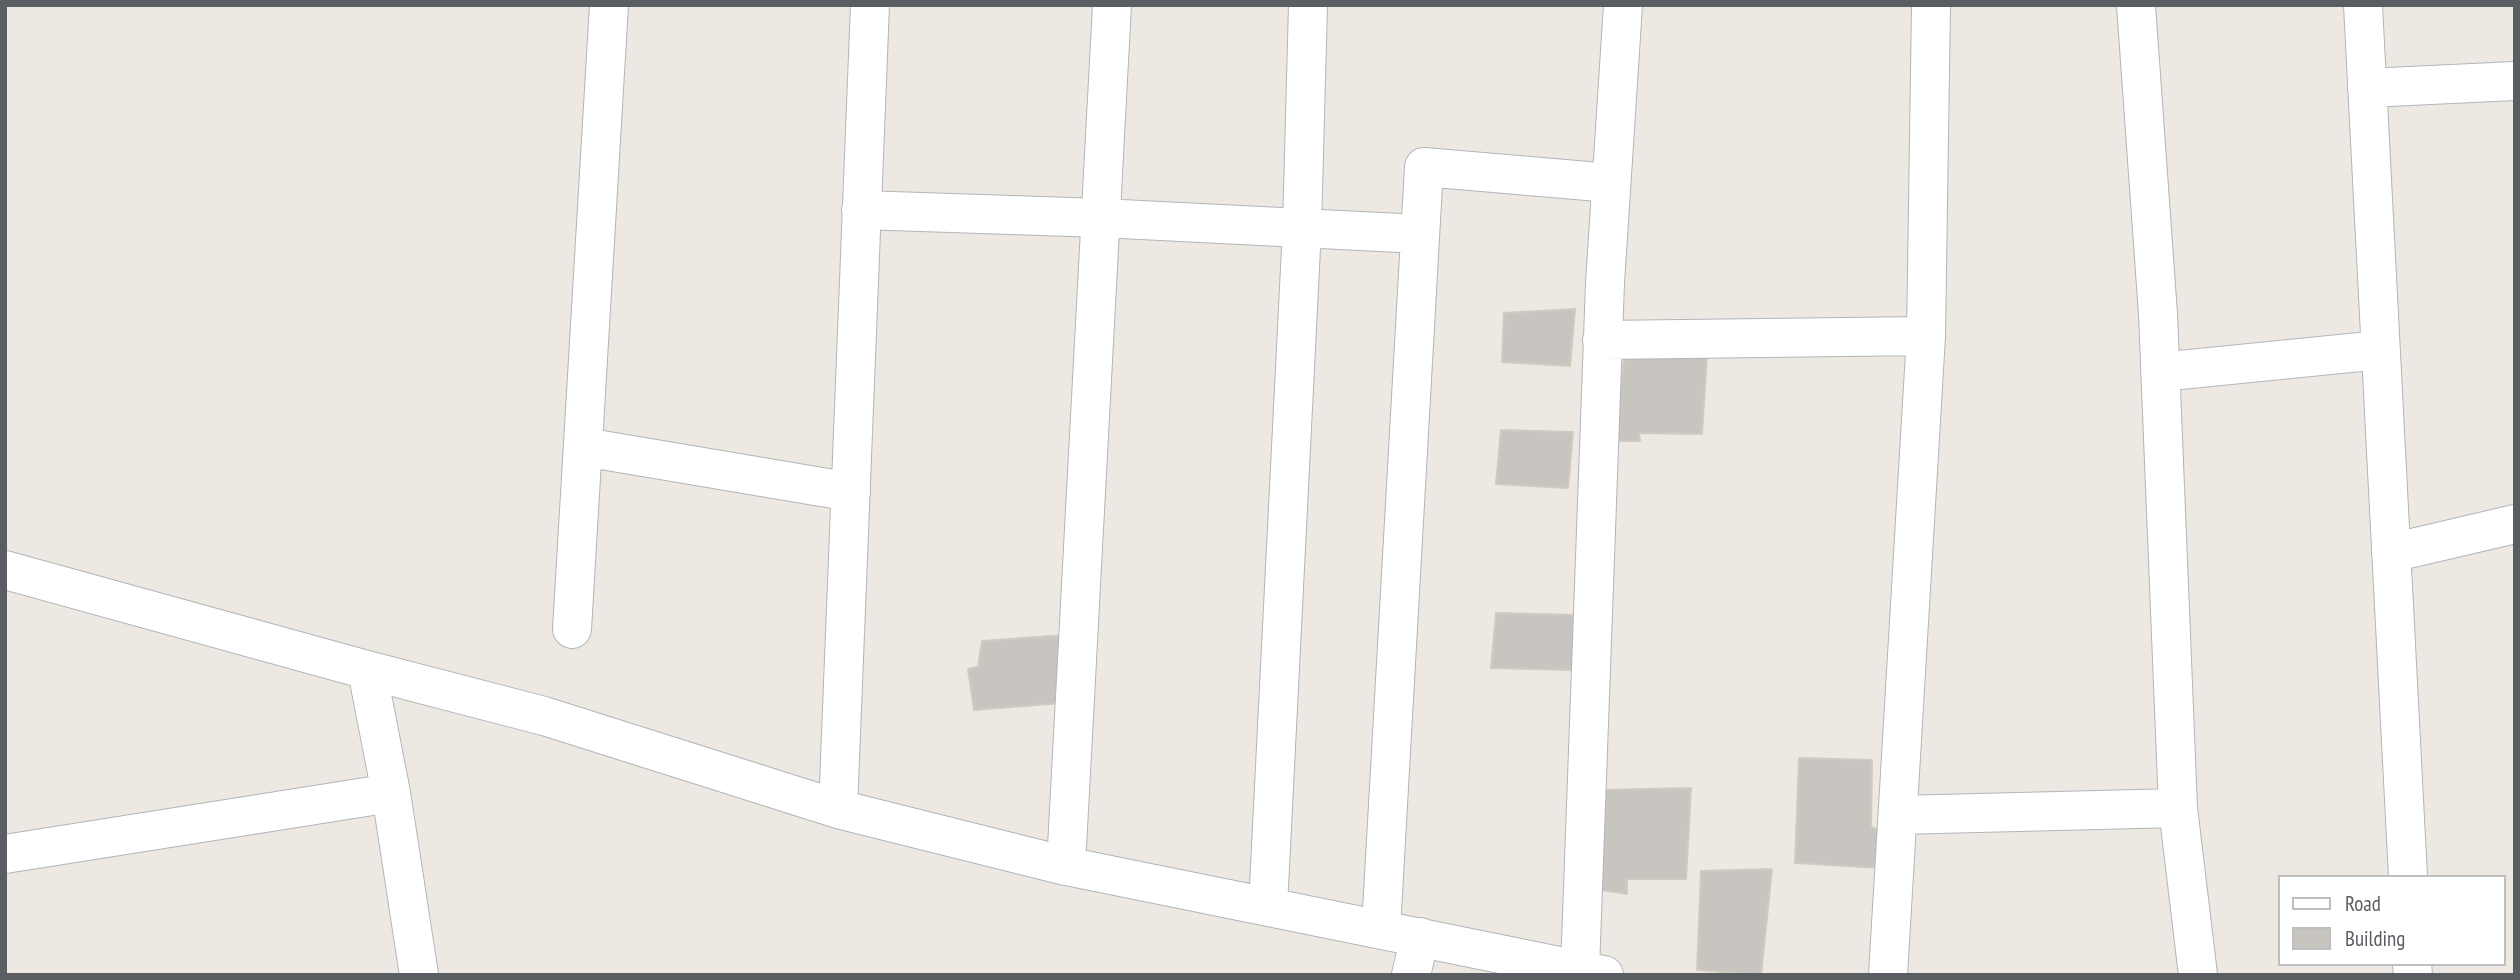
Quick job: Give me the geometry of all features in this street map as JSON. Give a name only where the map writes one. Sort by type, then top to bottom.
[{"type":"street","points":[[572,629],[609,5]]},
{"type":"street","points":[[838,809],[870,5]]},
{"type":"street","points":[[1066,866],[1112,5]]},
{"type":"street","points":[[1268,906],[1302,228],[1308,5]]},
{"type":"street","points":[[5,570],[544,716],[838,809],[1066,866],[1592,972],[1602,340],[1623,5]]},
{"type":"street","points":[[1888,975],[1926,336],[1931,5]]},
{"type":"street","points":[[2136,5],[2160,372],[2178,808],[2198,975]]},
{"type":"street","points":[[2362,5],[2408,875]]},
{"type":"street","points":[[2367,88],[2515,81]]},
{"type":"street","points":[[1381,929],[1424,167],[1611,183]]},
{"type":"street","points":[[862,210],[1101,218],[1420,234]]},
{"type":"street","points":[[1602,340],[1926,336]]},
{"type":"street","points":[[2160,372],[2380,350]]},
{"type":"street","points":[[584,447],[850,492]]},
{"type":"street","points":[[2391,553],[2515,524]]},
{"type":"street","points":[[367,670],[391,793],[419,975]]},
{"type":"street","points":[[5,854],[391,793]]},
{"type":"street","points":[[1898,815],[2178,808]]},
{"type":"street","points":[[1411,975],[1420,937]]},
{"type":"building","points":[[1575,309],[1570,366],[1502,362],[1504,313]]},
{"type":"building","points":[[1707,355],[1702,434],[1639,433],[1640,441],[1609,441],[1619,402],[1624,359]]},
{"type":"building","points":[[1501,430],[1573,432],[1568,488],[1496,484]]},
{"type":"building","points":[[1496,613],[1574,615],[1572,670],[1491,668]]},
{"type":"building","points":[[1066,635],[1061,703],[974,710],[968,669],[978,667],[982,641]]},
{"type":"building","points":[[1799,758],[1872,760],[1871,827],[1881,831],[1883,868],[1795,863]]},
{"type":"building","points":[[1691,788],[1686,879],[1627,879],[1627,894],[1596,889],[1600,790]]},
{"type":"building","points":[[1772,869],[1761,975],[1697,970],[1701,871]]}]
